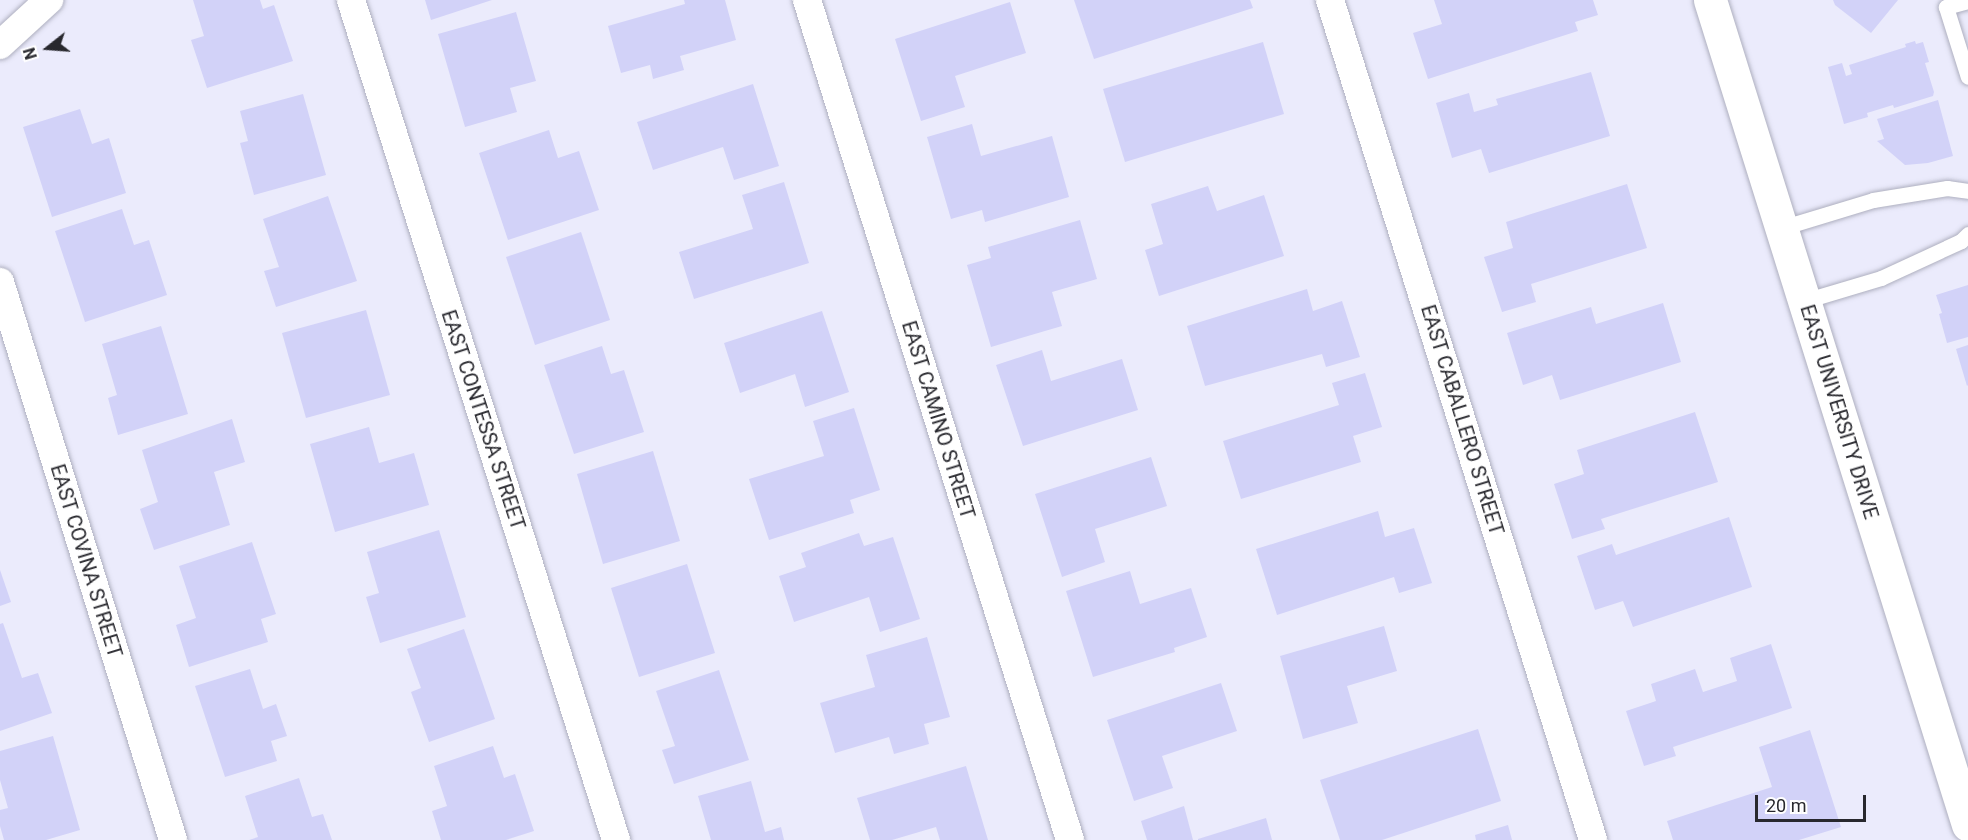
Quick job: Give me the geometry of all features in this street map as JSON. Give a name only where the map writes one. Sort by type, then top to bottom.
[{"type":"main road","name":"EAST UNIVERSITY DRIVE","points":[[1710,0],[1968,825]]},
{"type":"street","points":[[0,45],[48,0]]},
{"type":"street","name":"EAST CONTESSA STREET","points":[[351,0],[616,840]]},
{"type":"street","name":"EAST CAMINO STREET","points":[[807,0],[1070,840]]},
{"type":"street","name":"EAST CABALLERO STREET","points":[[1330,0],[1593,840]]},
{"type":"street","name":"EAST COVINA STREET","points":[[0,282],[172,840]]},
{"type":"lane","points":[[1968,1],[1946,7],[1968,77]]},
{"type":"lane","points":[[1781,228],[1873,200],[1947,188],[1968,191]]},
{"type":"lane","points":[[1804,301],[1881,278],[1961,241],[1968,234]]},
{"type":"building","points":[[193,0],[260,0],[263,9],[274,5],[293,61],[207,88],[191,40],[204,36]]},
{"type":"building","points":[[425,0],[492,0],[431,20]]},
{"type":"building","points":[[684,0],[725,0],[736,40],[680,56],[684,70],[653,79],[650,65],[621,73],[608,26],[685,4]]},
{"type":"building","points":[[1074,0],[1250,0],[1253,8],[1094,59]]},
{"type":"building","points":[[1434,0],[1593,0],[1598,15],[1575,22],[1578,31],[1428,79],[1413,33],[1442,24]]},
{"type":"building","points":[[1833,0],[1898,0],[1871,33],[1835,5]]},
{"type":"building","points":[[1010,2],[1026,53],[955,76],[965,107],[921,121],[895,39]]},
{"type":"building","points":[[516,12],[536,81],[510,88],[517,112],[465,127],[438,34]]},
{"type":"building","points":[[1915,41],[1916,44],[1923,42],[1929,62],[1925,63],[1934,92],[1933,96],[1894,108],[1893,105],[1867,113],[1868,117],[1844,124],[1828,67],[1842,63],[1846,76],[1852,74],[1849,65],[1906,47],[1905,44]]},
{"type":"building","points":[[1263,42],[1284,114],[1125,162],[1103,89]]},
{"type":"building","points":[[1591,72],[1610,136],[1489,173],[1481,149],[1452,158],[1436,103],[1469,93],[1474,112],[1498,105],[1496,99]]},
{"type":"building","points":[[753,84],[779,166],[734,180],[723,147],[653,170],[637,122]]},
{"type":"building","points":[[303,94],[326,175],[254,195],[240,143],[248,141],[240,111]]},
{"type":"building","points":[[1938,100],[1953,156],[1928,163],[1905,165],[1877,141],[1884,139],[1877,119]]},
{"type":"building","points":[[80,109],[92,144],[109,138],[126,193],[52,217],[23,127]]},
{"type":"building","points":[[972,124],[981,156],[1052,136],[1069,197],[985,222],[982,210],[951,219],[927,137]]},
{"type":"building","points":[[549,130],[558,158],[579,151],[599,210],[508,240],[479,153]]},
{"type":"building","points":[[784,182],[809,263],[694,299],[679,252],[753,229],[742,195]]},
{"type":"building","points":[[1627,184],[1647,248],[1531,284],[1536,302],[1502,312],[1484,257],[1513,248],[1506,222]]},
{"type":"building","points":[[1208,186],[1217,211],[1264,195],[1284,256],[1159,296],[1145,250],[1163,244],[1151,204]]},
{"type":"building","points":[[328,196],[357,281],[276,307],[264,271],[279,267],[263,219]]},
{"type":"building","points":[[122,209],[134,245],[149,240],[167,295],[85,322],[55,231]]},
{"type":"building","points":[[1080,220],[1097,279],[1052,292],[1062,326],[991,347],[967,265],[991,258],[988,247]]},
{"type":"building","points":[[581,232],[610,320],[535,345],[506,257]]},
{"type":"building","points":[[1968,285],[1968,337],[1947,343],[1939,314],[1942,313],[1936,295]]},
{"type":"building","points":[[1307,289],[1313,311],[1342,301],[1360,357],[1326,367],[1322,354],[1205,386],[1187,326]]},
{"type":"building","points":[[1663,303],[1681,362],[1560,400],[1552,375],[1523,385],[1507,333],[1591,307],[1596,324]]},
{"type":"building","points":[[366,310],[390,395],[306,418],[282,333]]},
{"type":"building","points":[[822,311],[849,392],[805,407],[795,374],[740,393],[724,343]]},
{"type":"building","points":[[161,326],[188,414],[118,435],[108,398],[117,395],[102,344]]},
{"type":"building","points":[[1968,345],[1968,385],[1967,386],[1956,349]]},
{"type":"building","points":[[602,346],[611,374],[624,370],[644,432],[574,454],[544,365]]},
{"type":"building","points":[[1042,350],[1051,381],[1122,359],[1138,410],[1023,446],[996,365]]},
{"type":"building","points":[[1365,373],[1382,427],[1353,436],[1361,462],[1241,499],[1223,441],[1339,405],[1332,383]]},
{"type":"building","points":[[854,408],[880,490],[850,500],[854,513],[769,540],[749,479],[824,456],[813,421]]},
{"type":"building","points":[[1695,412],[1718,482],[1601,519],[1605,529],[1572,539],[1554,484],[1584,474],[1577,450]]},
{"type":"building","points":[[232,419],[245,462],[214,472],[230,525],[154,550],[140,509],[158,502],[142,450]]},
{"type":"building","points":[[369,427],[379,463],[414,453],[429,505],[335,532],[310,444]]},
{"type":"building","points":[[653,451],[680,541],[603,564],[577,474]]},
{"type":"building","points":[[1151,457],[1167,506],[1095,529],[1105,562],[1062,577],[1035,494]]},
{"type":"building","points":[[1378,511],[1385,537],[1414,528],[1432,583],[1399,593],[1394,577],[1277,615],[1256,549]]},
{"type":"building","points":[[1729,517],[1752,587],[1633,627],[1623,601],[1595,610],[1577,556],[1612,544],[1616,555]]},
{"type":"building","points":[[439,530],[466,617],[380,643],[366,597],[379,593],[367,552]]},
{"type":"building","points":[[859,533],[864,546],[893,537],[920,619],[880,632],[869,597],[794,622],[779,576],[806,567],[801,553]]},
{"type":"building","points":[[252,542],[276,614],[261,619],[268,642],[189,667],[176,625],[196,618],[179,566]]},
{"type":"building","points":[[687,564],[715,653],[639,677],[611,588]]},
{"type":"building","points":[[0,570],[11,602],[0,606]]},
{"type":"building","points":[[1130,571],[1140,604],[1191,588],[1207,637],[1174,648],[1175,652],[1093,677],[1066,591]]},
{"type":"building","points":[[3,623],[22,678],[38,673],[52,713],[0,731],[0,624]]},
{"type":"building","points":[[1384,626],[1397,671],[1347,686],[1358,723],[1303,739],[1280,656]]},
{"type":"building","points":[[464,629],[495,719],[429,742],[411,692],[421,688],[407,649]]},
{"type":"building","points":[[927,637],[950,717],[924,724],[929,744],[894,754],[889,737],[835,753],[820,703],[875,687],[866,655]]},
{"type":"building","points":[[1771,644],[1792,708],[1673,747],[1676,756],[1644,766],[1626,711],[1656,701],[1651,684],[1695,669],[1703,692],[1737,681],[1730,658]]},
{"type":"building","points":[[250,669],[263,709],[276,704],[287,736],[271,741],[277,761],[225,777],[195,686]]},
{"type":"building","points":[[719,670],[749,760],[674,784],[662,750],[675,746],[656,691]]},
{"type":"building","points":[[1221,683],[1237,731],[1162,756],[1173,788],[1134,801],[1107,720]]},
{"type":"building","points":[[1478,729],[1501,801],[1382,840],[1340,840],[1320,780]]},
{"type":"building","points":[[1810,730],[1841,827],[1799,840],[1673,840],[1667,821],[1772,787],[1759,747]]},
{"type":"building","points":[[53,736],[80,830],[46,840],[4,840],[0,826],[0,810],[8,808],[0,780],[0,751]]},
{"type":"building","points":[[493,746],[504,778],[515,774],[534,831],[506,840],[441,840],[432,811],[447,806],[434,766]]},
{"type":"building","points":[[966,766],[988,840],[940,840],[936,827],[892,840],[870,840],[857,798]]},
{"type":"building","points":[[299,778],[312,817],[323,814],[332,840],[249,840],[258,837],[245,796]]},
{"type":"building","points":[[751,781],[765,832],[781,827],[784,840],[711,840],[698,796]]},
{"type":"building","points":[[1184,806],[1193,840],[1147,840],[1141,821]]},
{"type":"building","points":[[1266,818],[1272,840],[1198,840],[1198,839]]},
{"type":"building","points":[[1508,825],[1512,840],[1476,840],[1475,835]]}]
